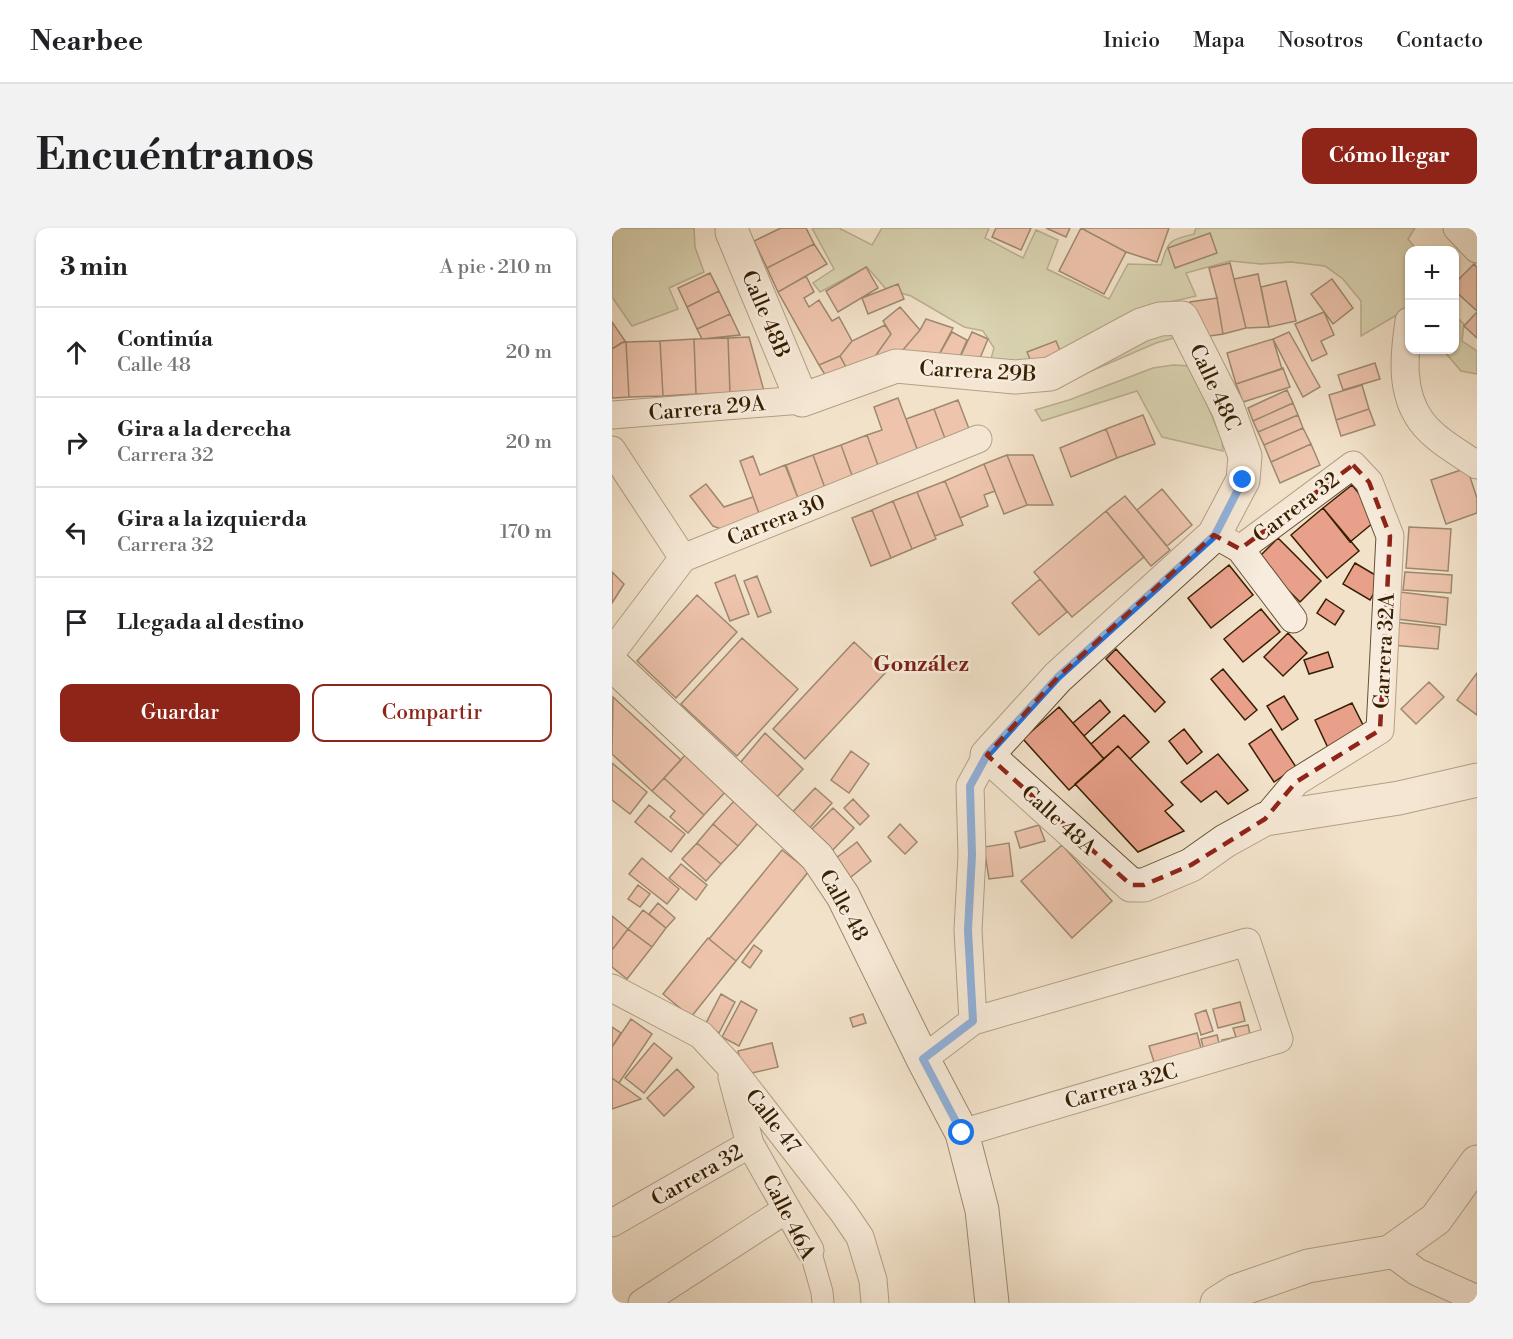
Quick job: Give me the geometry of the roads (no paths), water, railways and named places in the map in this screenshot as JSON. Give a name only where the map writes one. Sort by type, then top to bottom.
[{"type":"street","name":"Calle 48B","points":[[732,228],[802,400]]},
{"type":"street","points":[[1457,228],[1477,249]]},
{"type":"street","name":"Carrera 29B","points":[[802,400],[896,366],[1015,377],[1050,374],[1141,325],[1160,319],[1182,318]]},
{"type":"street","name":"Calle 48C","points":[[1182,318],[1228,410],[1245,456]]},
{"type":"street","points":[[1405,346],[1404,369],[1409,397],[1421,422],[1443,442],[1477,465]]},
{"type":"street","name":"Carrera 29A","points":[[612,416],[802,400]]},
{"type":"street","name":"Carrera 30","points":[[683,558],[978,439]]},
{"type":"street","points":[[612,450],[683,558],[612,652]]},
{"type":"street","name":"Carrera 32","points":[[1228,542],[1243,480],[1245,456]]},
{"type":"street","name":"Carrera 32","points":[[973,1021],[968,930],[972,855],[970,786],[987,755],[1058,677],[1228,542],[1353,465]]},
{"type":"street","name":"Carrera 32A","points":[[1265,819],[1296,782],[1380,730],[1390,536],[1369,482],[1353,465]]},
{"type":"street","points":[[1228,542],[1293,619]]},
{"type":"street","name":"Calle 48","points":[[612,664],[817,857],[843,896],[962,1133],[982,1210],[992,1303]]},
{"type":"street","name":"Calle 48A","points":[[987,755],[1131,885]]},
{"type":"street","name":"Carrera 32A","points":[[1131,885],[1144,885],[1191,865],[1225,841],[1265,819],[1399,798],[1477,780]]},
{"type":"street","name":"Carrera 32C","points":[[962,1133],[1279,1039],[1247,942],[973,1021]]},
{"type":"street","name":"Calle 47","points":[[612,988],[701,1035],[728,1064],[860,1237],[873,1280],[875,1303]]},
{"type":"street","points":[[923,1059],[973,1021]]},
{"type":"street","name":"Calle 46A","points":[[728,1064],[750,1144],[810,1250],[823,1303]]},
{"type":"street","name":"Carrera 32","points":[[612,1223],[750,1144]]},
{"type":"street","points":[[1217,1303],[1236,1291],[1308,1266],[1390,1252],[1436,1219],[1475,1169]]},
{"type":"street","points":[[642,1303],[787,1209]]},
{"type":"street","points":[[1390,1252],[1417,1272],[1477,1299]]},
{"type":"district","name":"González","points":[[921,663]]}]
